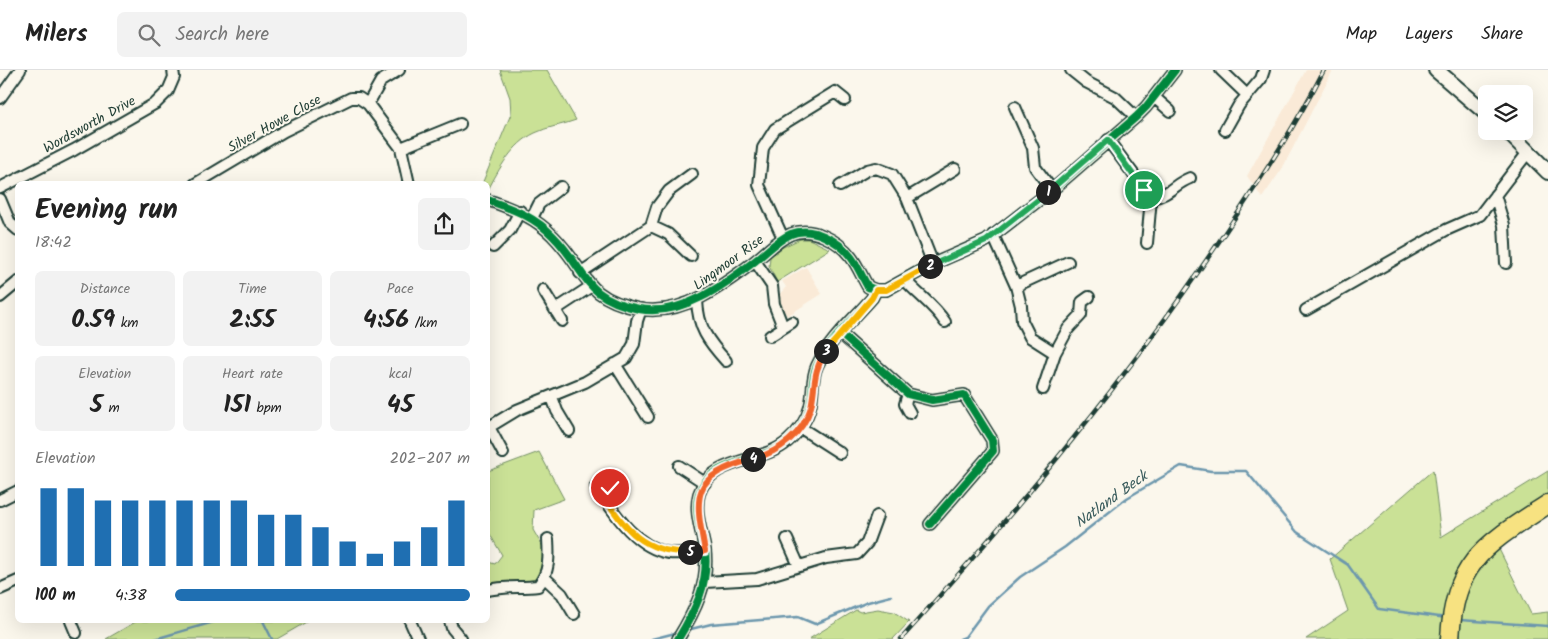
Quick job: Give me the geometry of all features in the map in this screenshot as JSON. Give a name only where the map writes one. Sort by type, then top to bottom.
[{"type":"highway","points":[[1450,639],[1460,585],[1477,554],[1496,538],[1548,504]]},
{"type":"street","points":[[0,98],[20,70]]},
{"type":"street","name":"Wordsworth Drive","points":[[0,188],[74,150],[156,102],[168,91],[174,77],[173,70]]},
{"type":"street","points":[[398,70],[381,81],[368,104],[401,148],[408,181]]},
{"type":"street","points":[[1071,70],[1086,82],[1115,96],[1136,117]]},
{"type":"street","points":[[679,638],[698,604],[705,582],[705,551],[698,504],[700,493],[705,483],[715,472],[726,466],[776,450],[801,428],[810,407],[813,378],[818,365],[841,334],[872,298],[876,290],[886,290],[933,264],[986,241],[1052,190],[1136,117],[1175,70]]},
{"type":"street","points":[[1221,70],[1246,94]]},
{"type":"street","points":[[1225,130],[1246,94],[1261,79],[1264,70]]},
{"type":"street","points":[[1436,70],[1478,106]]},
{"type":"street","name":"Lingmoor Rise","points":[[783,238],[759,185],[763,148],[775,129],[835,92],[845,100]]},
{"type":"street","points":[[1154,96],[1170,111]]},
{"type":"street","name":"Silver Howe Close","points":[[200,181],[340,101],[359,98],[368,104]]},
{"type":"street","points":[[1015,107],[1033,148],[1035,167],[1052,190]]},
{"type":"street","points":[[401,148],[460,124]]},
{"type":"street","points":[[1108,140],[1151,198],[1147,243]]},
{"type":"street","points":[[1517,140],[1530,151],[1548,172]]},
{"type":"street","points":[[1306,310],[1446,230],[1480,215],[1530,151]]},
{"type":"street","points":[[840,186],[867,170],[876,168],[892,174],[907,198],[933,264]]},
{"type":"street","points":[[907,198],[955,170]]},
{"type":"street","points":[[580,273],[651,226],[657,207],[669,191],[692,174]]},
{"type":"street","points":[[1151,198],[1168,194],[1182,181],[1190,178]]},
{"type":"street","points":[[532,218],[540,204],[561,187]]},
{"type":"street","points":[[1495,195],[1504,224],[1506,263]]},
{"type":"street","points":[[0,199],[2,211],[15,227]]},
{"type":"street","name":"Lingmoor Rise","points":[[490,201],[532,218],[554,237],[590,287],[621,304],[641,309],[665,308],[697,300],[783,238],[806,232],[829,238],[844,249],[851,257],[868,287],[876,290]]},
{"type":"street","points":[[493,247],[510,230],[520,212]]},
{"type":"street","name":"Lingmoor Rise","points":[[651,226],[668,234],[691,256]]},
{"type":"street","points":[[993,235],[1016,286],[1022,321],[1030,337],[1055,353]]},
{"type":"street","name":"Lingmoor Rise","points":[[755,260],[772,286],[774,304],[788,325],[770,336]]},
{"type":"street","points":[[1016,286],[1068,262]]},
{"type":"street","points":[[906,280],[917,295],[936,309],[945,322]]},
{"type":"street","points":[[0,297],[15,284]]},
{"type":"street","points":[[555,310],[590,287]]},
{"type":"street","points":[[543,290],[562,321]]},
{"type":"street","points":[[1043,390],[1055,353],[1068,329],[1081,314],[1082,302],[1089,298]]},
{"type":"street","name":"Lingmoor Rise","points":[[697,300],[698,318],[704,333],[726,361]]},
{"type":"street","points":[[490,426],[517,410],[585,382],[626,358],[634,344],[637,321],[641,309]]},
{"type":"street","points":[[841,334],[908,394],[932,400],[964,395],[992,440],[992,452],[930,524]]},
{"type":"street","points":[[615,364],[648,417]]},
{"type":"street","points":[[908,394],[905,404],[910,413]]},
{"type":"street","points":[[552,397],[557,411],[570,431]]},
{"type":"street","points":[[801,428],[840,453]]},
{"type":"street","points":[[490,429],[502,453]]},
{"type":"street","points":[[679,466],[705,483]]},
{"type":"street","points":[[610,488],[599,490],[631,532],[652,546],[669,553],[705,551]]},
{"type":"street","points":[[0,500],[15,492]]},
{"type":"street","points":[[705,582],[757,580],[826,558],[857,554],[867,543],[877,516]]},
{"type":"street","points":[[490,590],[500,587],[517,589],[538,586],[545,578],[549,558],[548,539]]},
{"type":"street","points":[[788,539],[799,566]]},
{"type":"street","points":[[545,578],[562,594],[574,614]]},
{"type":"street","points":[[0,589],[15,582]]},
{"type":"street","points":[[72,623],[76,632]]},
{"type":"street","points":[[411,623],[418,639]]},
{"type":"street","points":[[451,623],[452,628],[461,639]]},
{"type":"shaded area","points":[[1306,70],[1333,70],[1282,169],[1262,198],[1247,176]]},
{"type":"shaded area","points":[[806,267],[822,294],[787,316],[779,302],[779,295],[786,287],[782,281]]},
{"type":"green space","points":[[500,70],[547,70],[576,120],[540,131],[527,138],[513,150],[490,186],[490,181],[483,181],[511,114],[510,98]]},
{"type":"green space","points":[[800,239],[809,239],[830,249],[777,282],[769,266],[770,257],[783,247]]},
{"type":"green space","points":[[539,452],[564,499],[534,510],[533,530],[543,547],[544,562],[538,586],[490,590],[490,563],[495,564],[502,555],[490,534],[490,470]]},
{"type":"green space","points":[[1433,470],[1441,537],[1548,471],[1548,500],[1493,537],[1531,614],[1548,612],[1548,639],[1306,639],[1348,611],[1330,559]]},
{"type":"green space","points":[[878,609],[894,612],[909,622],[893,639],[809,639],[856,610],[860,612]]},
{"type":"green space","points":[[134,623],[305,623],[277,639],[106,639]]},
{"type":"waterway","name":"Natland Beck","points":[[960,639],[965,637],[988,606],[1020,577],[1065,547],[1127,498],[1181,466],[1211,471],[1246,471],[1297,532],[1348,565],[1379,609],[1447,618]]},
{"type":"waterway","name":"Natland Beck","points":[[687,630],[711,624],[798,617],[815,624],[868,602],[891,596]]},
{"type":"waterway","name":"Natland Beck","points":[[1460,620],[1548,626]]},
{"type":"waterway","name":"Natland Beck","points":[[155,639],[210,623]]},
{"type":"waterway","name":"Natland Beck","points":[[264,623],[272,639]]},
{"type":"waterway","name":"Natland Beck","points":[[652,639],[679,632]]},
{"type":"railway","points":[[901,639],[1031,490],[1153,336],[1253,190],[1290,131],[1324,70]]},
{"type":"cycle path","points":[[678,639],[695,608],[703,586],[706,562],[697,508],[699,494],[705,482],[714,473],[726,467],[777,448],[795,434],[809,412],[815,371],[822,356],[872,298],[876,290],[886,290],[933,264],[986,241],[1052,190],[1136,117],[1175,70]]},
{"type":"cycle path","points":[[490,201],[538,223],[553,236],[596,290],[620,304],[639,309],[671,308],[702,297],[730,280],[781,239],[799,232],[816,233],[839,245],[853,260],[868,287],[876,290]]},
{"type":"cycle path","points":[[841,334],[908,394],[932,400],[964,395],[992,440],[993,451],[930,524]]},
{"type":"route","points":[[610,488],[602,494],[616,515],[631,532],[652,546],[669,553],[705,551],[698,504],[700,493],[705,483],[715,472],[726,466],[776,450],[801,428],[810,407],[813,378],[818,365],[824,354],[872,298],[876,290],[886,290],[933,264],[986,241],[1052,190],[1108,140],[1144,190]]}]
